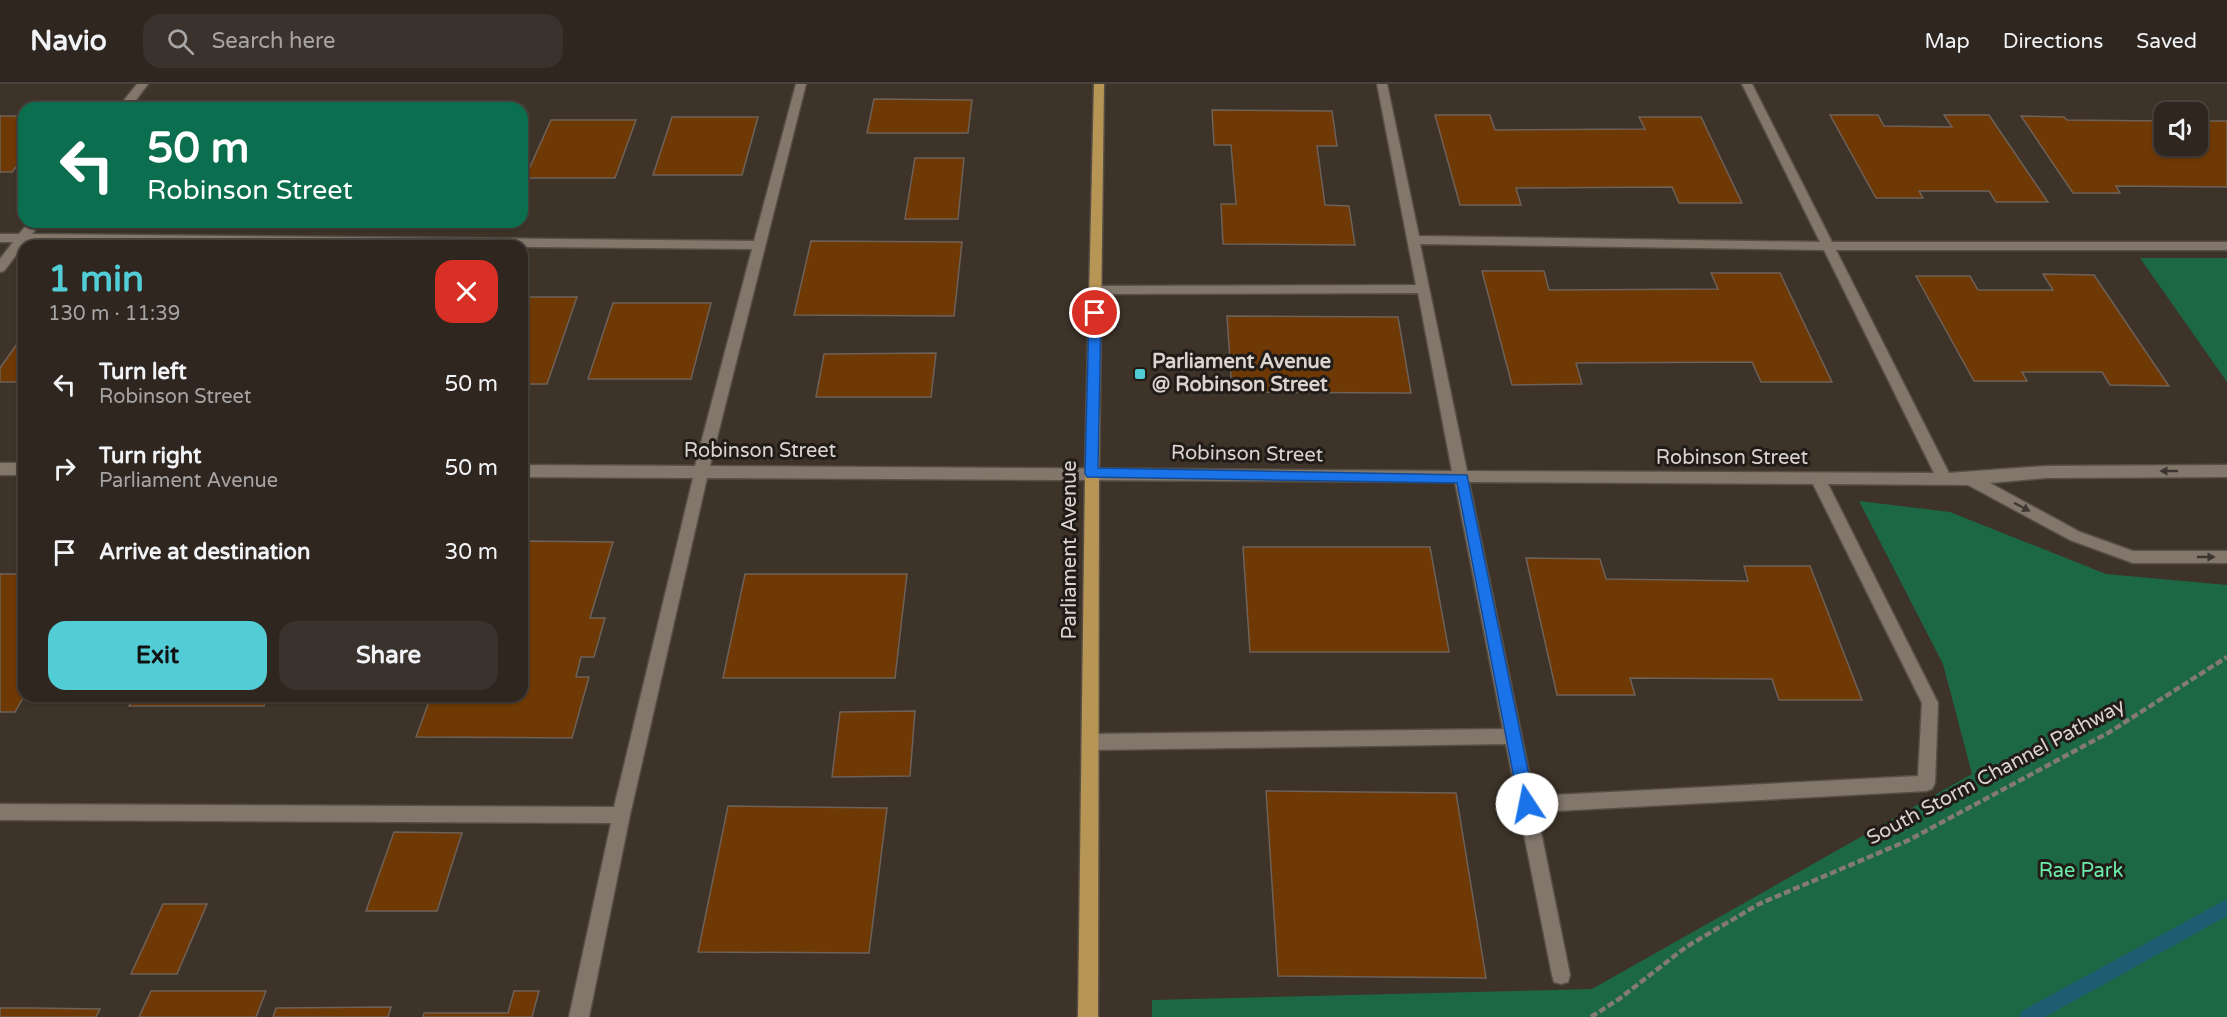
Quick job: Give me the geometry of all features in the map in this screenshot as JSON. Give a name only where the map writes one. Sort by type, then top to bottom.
[{"type":"main road","name":"Parliament Avenue","points":[[1088,1017],[1092,473],[1099,84]]},
{"type":"street","points":[[129,102],[143,84]]},
{"type":"street","points":[[579,1017],[621,815],[701,472],[801,84]]},
{"type":"street","points":[[1382,84],[1422,289],[1463,478],[1561,975]]},
{"type":"street","points":[[1747,84],[1944,478]]},
{"type":"street","points":[[22,238],[30,228]]},
{"type":"street","points":[[0,238],[233,240]]},
{"type":"street","points":[[1414,240],[1827,246],[2227,246]]},
{"type":"street","points":[[0,268],[18,243]]},
{"type":"street","points":[[528,243],[759,245]]},
{"type":"street","points":[[1095,290],[1422,289]]},
{"type":"street","points":[[0,469],[18,469]]},
{"type":"street","name":"Robinson Street","points":[[528,471],[1092,473],[1463,478],[1970,479],[2046,472],[2227,471]]},
{"type":"street","points":[[1527,804],[1926,783],[1930,704],[1818,479]]},
{"type":"street","name":"Robinson Street","points":[[1970,479],[2075,536],[2133,557],[2227,557]]},
{"type":"street","points":[[1090,742],[1514,736]]},
{"type":"street","points":[[0,812],[621,815]]},
{"type":"path","name":"South Storm Channel Pathway","points":[[1591,1017],[1619,999],[1686,947],[1759,904],[1909,840],[2108,733],[2227,657]]},
{"type":"green space","points":[[2140,258],[2227,258],[2227,382]]},
{"type":"green space","name":"Rae Park","points":[[1859,501],[1950,512],[2106,574],[2227,585],[2227,1017],[1152,1017],[1152,1000],[1592,989],[1972,774],[1943,664]]},
{"type":"building","points":[[874,99],[972,100],[968,133],[867,133]]},
{"type":"building","points":[[1212,110],[1332,111],[1337,146],[1317,146],[1325,205],[1349,206],[1355,245],[1223,244],[1221,204],[1236,204],[1231,145],[1214,145]]},
{"type":"building","points":[[1435,115],[1490,115],[1495,130],[1645,129],[1639,117],[1701,117],[1742,203],[1679,203],[1672,187],[1516,188],[1521,205],[1460,205]]},
{"type":"building","points":[[1830,115],[1878,115],[1884,126],[1952,127],[1944,115],[1989,115],[2048,202],[1996,202],[1989,191],[1919,191],[1923,198],[1876,198]]},
{"type":"building","points":[[0,116],[18,116],[18,164],[12,172],[0,172]]},
{"type":"building","points":[[2021,116],[2064,117],[2067,120],[2154,121],[2154,156],[2208,156],[2208,121],[2227,121],[2227,187],[2116,186],[2120,193],[2073,193]]},
{"type":"building","points":[[672,117],[758,117],[742,175],[653,175]]},
{"type":"building","points":[[551,120],[636,120],[615,178],[528,178],[528,171]]},
{"type":"building","points":[[915,158],[964,158],[958,219],[905,219]]},
{"type":"building","points":[[811,241],[962,242],[954,316],[794,315]]},
{"type":"building","points":[[1482,271],[1544,271],[1549,290],[1718,289],[1711,273],[1780,273],[1832,382],[1761,382],[1752,362],[1576,363],[1582,384],[1512,385]]},
{"type":"building","points":[[2043,274],[2094,275],[2169,386],[2110,385],[2102,372],[2022,372],[2027,381],[1974,381],[1916,276],[1970,276],[1978,290],[2053,290]]},
{"type":"building","points":[[528,297],[577,297],[547,384],[528,384]]},
{"type":"building","points":[[613,303],[711,303],[691,379],[588,379]]},
{"type":"building","points":[[1227,316],[1398,317],[1411,393],[1232,392]]},
{"type":"building","points":[[18,342],[18,382],[0,382],[0,368]]},
{"type":"building","points":[[936,353],[931,397],[816,397],[824,354]]},
{"type":"building","points":[[528,541],[613,542],[590,618],[605,618],[594,657],[581,657],[576,677],[589,677],[572,738],[416,737],[429,702],[528,702]]},
{"type":"building","points":[[1243,547],[1430,547],[1449,652],[1250,652]]},
{"type":"building","points":[[1526,558],[1600,559],[1606,579],[1748,581],[1744,566],[1810,566],[1862,700],[1779,700],[1772,679],[1630,678],[1635,695],[1557,695]]},
{"type":"building","points":[[0,574],[18,574],[18,702],[21,702],[15,712],[0,712]]},
{"type":"building","points":[[745,574],[907,574],[895,678],[723,678]]},
{"type":"building","points":[[131,702],[266,702],[264,706],[129,706]]},
{"type":"building","points":[[915,711],[910,776],[832,777],[840,712]]},
{"type":"building","points":[[1266,791],[1456,793],[1486,978],[1278,976]]},
{"type":"building","points":[[728,806],[887,808],[869,953],[698,952]]},
{"type":"building","points":[[394,832],[462,833],[437,911],[366,911]]},
{"type":"building","points":[[163,904],[207,904],[177,974],[131,974]]},
{"type":"building","points":[[151,991],[266,991],[256,1017],[139,1017]]},
{"type":"building","points":[[514,991],[539,991],[532,1017],[423,1017],[424,1013],[508,1013]]},
{"type":"building","points":[[391,1007],[388,1017],[273,1017],[276,1008]]},
{"type":"building","points":[[0,1008],[100,1009],[96,1017],[0,1017]]},
{"type":"waterway","points":[[2028,1017],[2227,907]]},
{"type":"place","name":"Parliament Avenue @ Robinson Street","points":[[1140,374]]},
{"type":"route","points":[[1095,313],[1092,473],[1463,478],[1527,804]]}]
